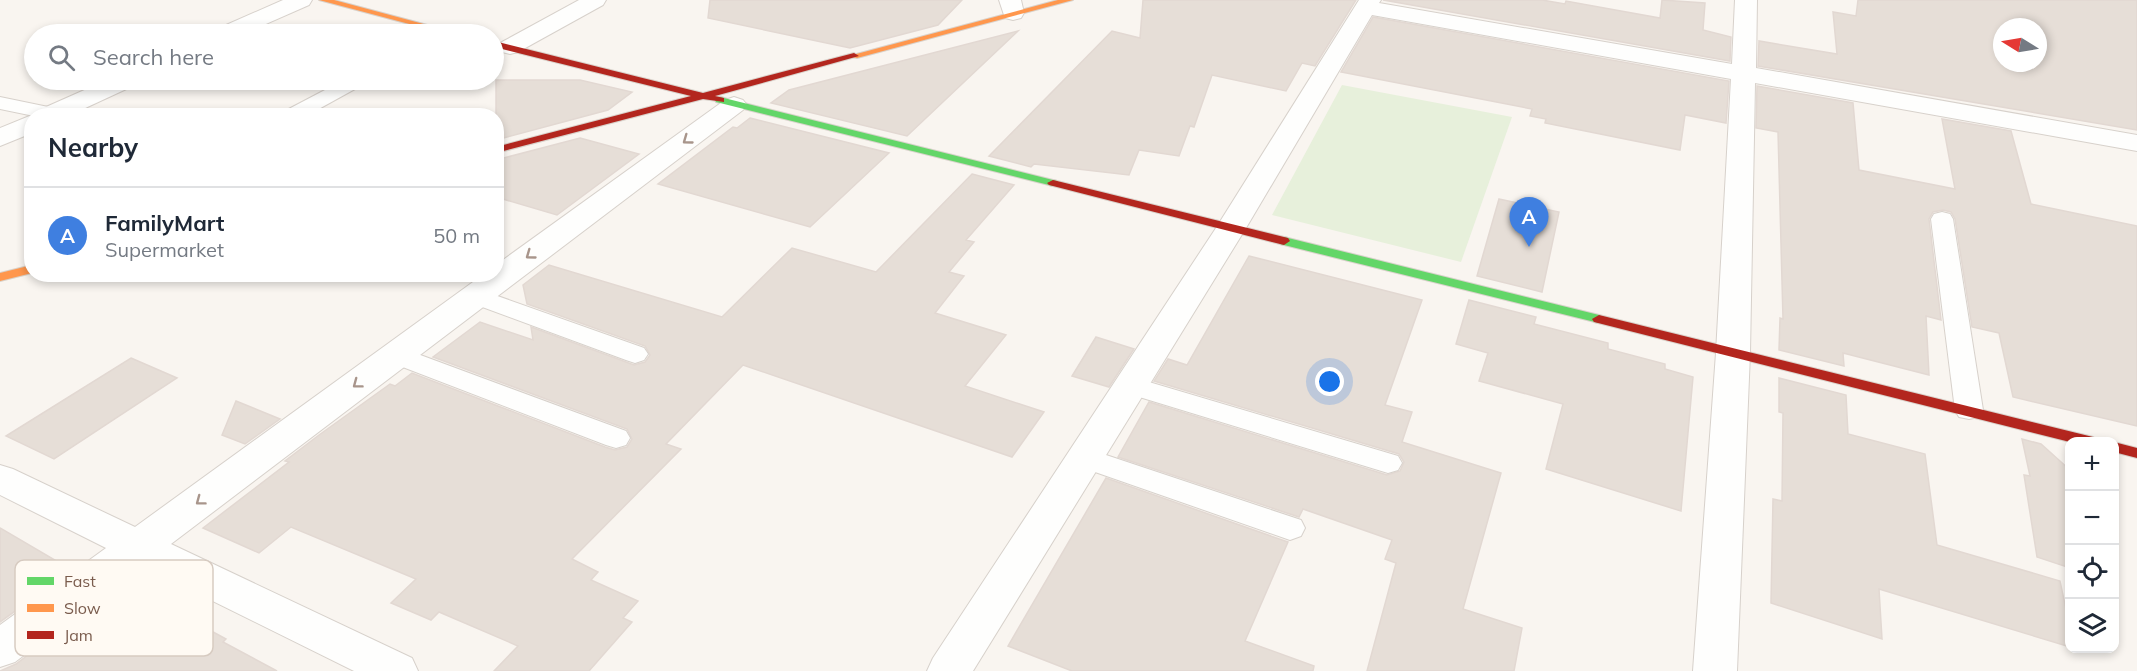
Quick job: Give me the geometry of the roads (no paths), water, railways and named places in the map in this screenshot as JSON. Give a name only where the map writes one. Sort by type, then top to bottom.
[{"type":"street","points":[[247,24],[301,0]]},
{"type":"street","points":[[323,0],[411,24]]},
{"type":"street","points":[[504,44],[594,0]]},
{"type":"street","points":[[504,148],[720,101],[1011,7],[1069,0]]},
{"type":"street","points":[[1715,671],[1732,353],[1746,0]]},
{"type":"street","points":[[949,671],[1132,386],[1368,3],[2137,143]]},
{"type":"street","points":[[504,46],[2077,437]]},
{"type":"street","points":[[63,108],[104,90]]},
{"type":"street","points":[[504,273],[720,101]]},
{"type":"street","points":[[0,138],[24,126]]},
{"type":"street","points":[[0,277],[24,271]]},
{"type":"street","points":[[121,560],[493,282]]},
{"type":"street","points":[[2119,448],[2137,453]]},
{"type":"street","points":[[0,479],[169,560]]},
{"type":"street","points":[[213,582],[396,671]]},
{"type":"street","points":[[0,649],[15,638]]},
{"type":"lane","points":[[305,108],[338,90]]},
{"type":"lane","points":[[0,103],[24,111]]},
{"type":"lane","points":[[1942,219],[1968,410]]},
{"type":"lane","points":[[475,296],[634,354]]},
{"type":"lane","points":[[396,356],[616,438]]},
{"type":"lane","points":[[1132,386],[1388,463]]},
{"type":"lane","points":[[1085,458],[1290,528]]},
{"type":"place","name":"FamilyMart","points":[[1529,247]]}]
